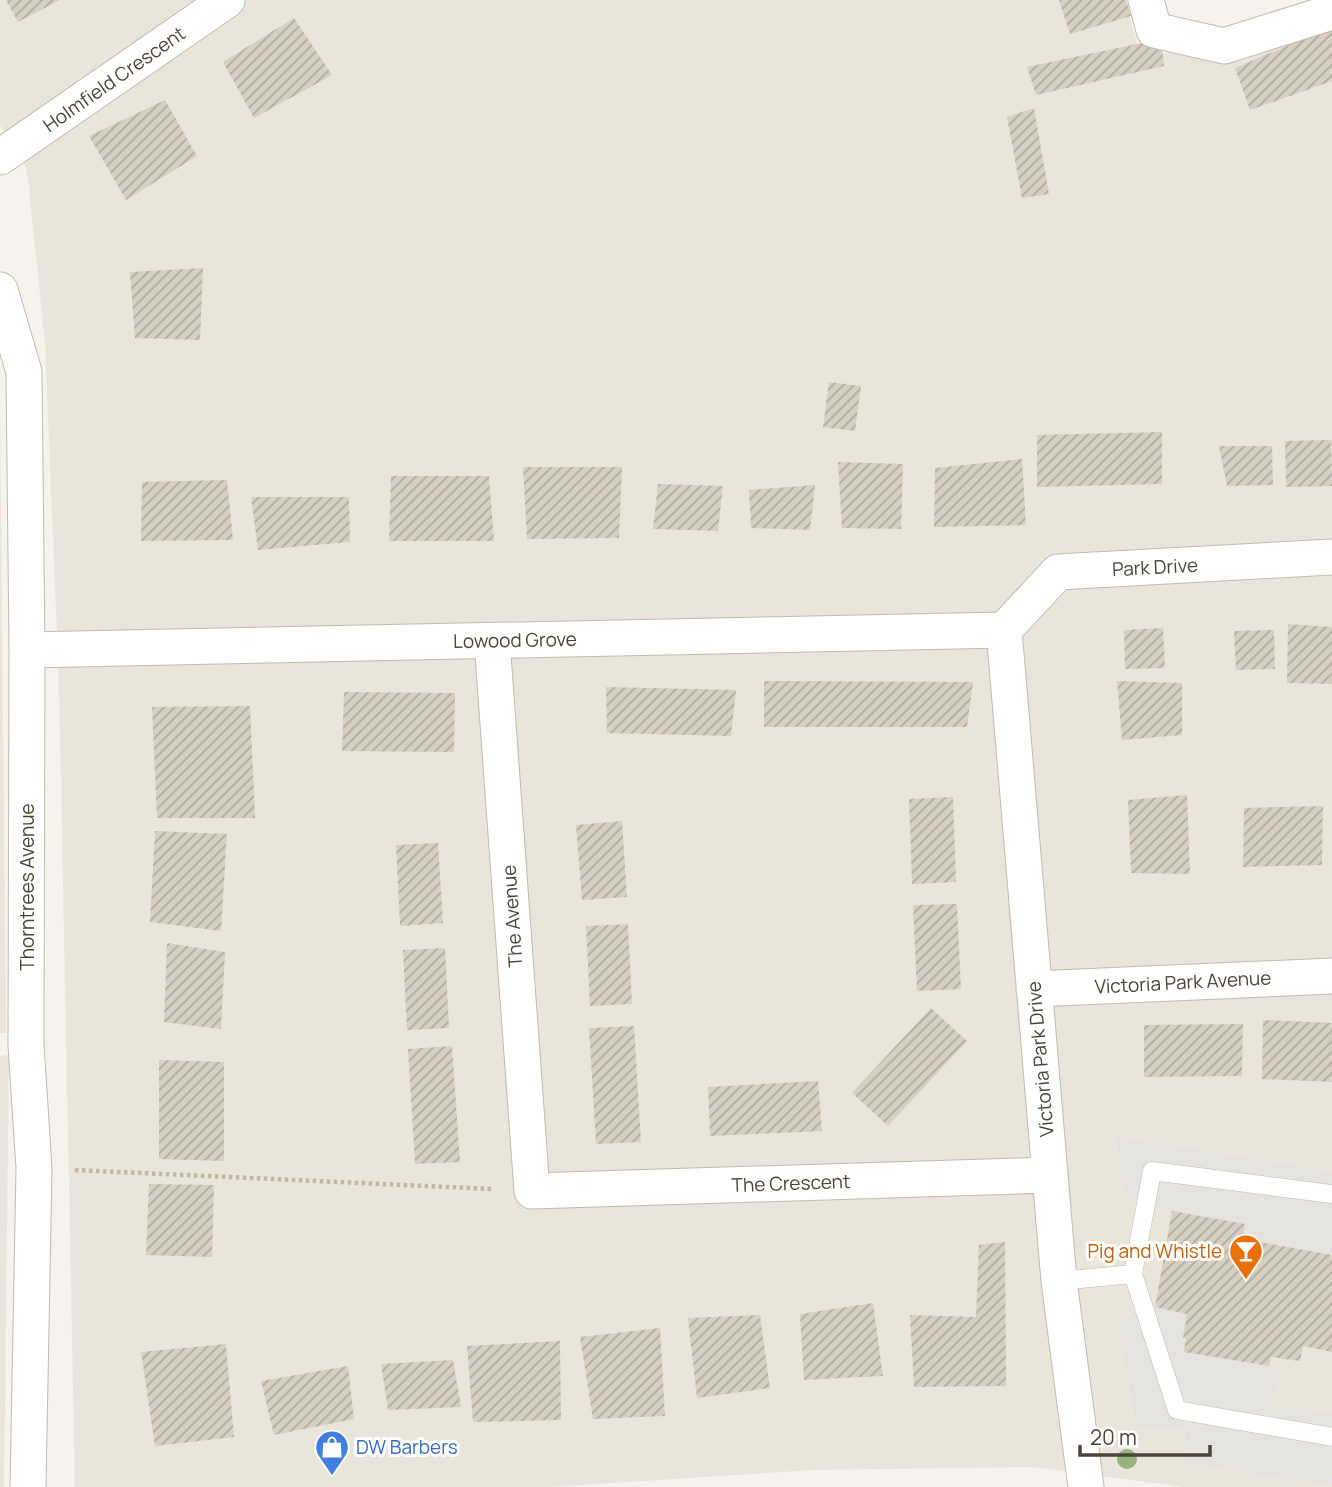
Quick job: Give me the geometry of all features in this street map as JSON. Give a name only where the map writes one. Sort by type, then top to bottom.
[{"type":"street","name":"Holmfield Crescent","points":[[0,157],[227,0]]},
{"type":"street","points":[[1146,0],[1154,30],[1224,46],[1332,12]]},
{"type":"street","name":"Thorntrees Avenue","points":[[0,290],[24,372],[27,650],[26,1045],[34,1168],[28,1487]]},
{"type":"street","name":"Park Drive","points":[[1004,630],[1058,572],[1332,556]]},
{"type":"street","name":"Lowood Grove","points":[[27,650],[1004,630]]},
{"type":"street","name":"Victoria Park Drive","points":[[1004,630],[1059,1281],[1086,1487]]},
{"type":"street","name":"The Avenue","points":[[492,641],[532,1191]]},
{"type":"street","name":"Victoria Park Avenue","points":[[1034,989],[1332,976]]},
{"type":"street","name":"The Crescent","points":[[532,1191],[1050,1175]]},
{"type":"lane","points":[[1332,1194],[1152,1171],[1133,1274],[1144,1315],[1177,1410],[1332,1437]]},
{"type":"lane","points":[[1059,1281],[1133,1274]]},
{"type":"path","points":[[34,1168],[532,1191]]},
{"type":"shaded area","points":[[0,0],[1125,0],[1141,59],[1332,7],[1332,1487],[1184,1487],[1033,1467],[813,1470],[549,1487],[75,1487],[59,685],[45,343],[27,170],[0,125]]},
{"type":"shaded area","points":[[0,402],[6,1033],[0,1033]]},
{"type":"shaded area","points":[[9,1055],[4,1487],[0,1487],[0,1056]]},
{"type":"shaded area","name":"Pig and Whistle","points":[[1115,1136],[1332,1172],[1332,1255],[1243,1239],[1245,1224],[1172,1211],[1124,1196]]},
{"type":"shaded area","name":"Pig and Whistle","points":[[1155,1307],[1187,1314],[1184,1352],[1269,1366],[1280,1372],[1272,1405],[1332,1413],[1332,1486],[1181,1462],[1186,1428],[1136,1428],[1117,1320],[1144,1315]]},
{"type":"building","points":[[6,0],[60,0],[18,22]]},
{"type":"building","points":[[1059,0],[1126,0],[1131,16],[1070,34]]},
{"type":"building","points":[[294,18],[332,75],[254,118],[223,62]]},
{"type":"building","points":[[1332,27],[1332,81],[1250,110],[1235,68]]},
{"type":"building","points":[[1161,39],[1164,66],[1036,95],[1027,67]]},
{"type":"building","points":[[165,100],[197,156],[126,200],[89,136]]},
{"type":"building","points":[[1034,108],[1049,194],[1022,198],[1007,117]]},
{"type":"building","points":[[203,268],[200,340],[135,338],[130,272]]},
{"type":"building","points":[[829,382],[861,386],[855,431],[823,427]]},
{"type":"building","points":[[1162,432],[1162,484],[1037,487],[1037,435]]},
{"type":"building","points":[[1331,440],[1332,486],[1286,487],[1285,441]]},
{"type":"building","points":[[1219,446],[1272,446],[1273,485],[1227,486]]},
{"type":"building","points":[[1022,459],[1026,525],[934,527],[935,468]]},
{"type":"building","points":[[838,462],[903,464],[901,529],[842,528]]},
{"type":"building","points":[[523,467],[622,467],[619,538],[527,539]]},
{"type":"building","points":[[391,476],[489,476],[494,541],[389,541]]},
{"type":"building","points":[[227,480],[233,540],[141,541],[142,482]]},
{"type":"building","points":[[658,484],[723,486],[718,531],[653,529]]},
{"type":"building","points":[[815,485],[810,530],[751,528],[749,490]]},
{"type":"building","points":[[251,497],[349,497],[350,542],[258,550]]},
{"type":"building","points":[[1288,624],[1332,627],[1332,684],[1287,683]]},
{"type":"building","points":[[1163,628],[1165,668],[1125,669],[1124,630]]},
{"type":"building","points":[[1274,630],[1275,669],[1236,670],[1234,631]]},
{"type":"building","points":[[764,681],[973,682],[967,727],[764,727]]},
{"type":"building","points":[[1117,681],[1182,683],[1182,735],[1122,740]]},
{"type":"building","points":[[606,687],[736,690],[731,736],[607,733]]},
{"type":"building","points":[[344,692],[455,693],[454,752],[342,751]]},
{"type":"building","points":[[250,706],[255,818],[157,818],[152,707]]},
{"type":"building","points":[[1187,795],[1190,874],[1131,873],[1128,800]]},
{"type":"building","points":[[953,797],[956,882],[912,884],[909,799]]},
{"type":"building","points":[[1323,806],[1322,865],[1243,867],[1244,808]]},
{"type":"building","points":[[622,821],[627,897],[582,900],[576,825]]},
{"type":"building","points":[[155,831],[227,834],[221,931],[150,922]]},
{"type":"building","points":[[438,843],[443,923],[400,926],[396,845]]},
{"type":"building","points":[[957,904],[961,989],[917,991],[913,905]]},
{"type":"building","points":[[628,924],[632,1004],[590,1006],[586,926]]},
{"type":"building","points":[[167,943],[225,952],[221,1029],[164,1022]]},
{"type":"building","points":[[445,948],[449,1028],[407,1030],[403,950]]},
{"type":"building","points":[[931,1008],[967,1041],[888,1126],[852,1093]]},
{"type":"building","points":[[1263,1020],[1332,1023],[1332,1082],[1262,1079]]},
{"type":"building","points":[[1243,1024],[1242,1076],[1144,1077],[1144,1025]]},
{"type":"building","points":[[634,1026],[641,1142],[596,1144],[589,1028]]},
{"type":"building","points":[[452,1046],[460,1162],[415,1164],[408,1049]]},
{"type":"building","points":[[159,1060],[224,1062],[224,1161],[159,1159]]},
{"type":"building","points":[[818,1081],[822,1131],[710,1136],[708,1087]]},
{"type":"building","points":[[149,1184],[214,1185],[212,1257],[146,1255]]},
{"type":"building","name":"Pig and Whistle","points":[[1172,1211],[1245,1224],[1243,1239],[1332,1255],[1332,1352],[1303,1346],[1300,1361],[1271,1357],[1269,1366],[1184,1352],[1187,1314],[1155,1307]]},
{"type":"building","points":[[1005,1242],[1006,1386],[914,1387],[910,1315],[976,1317],[979,1245]]},
{"type":"building","points":[[873,1303],[883,1376],[804,1380],[800,1314]]},
{"type":"building","points":[[760,1315],[770,1388],[697,1398],[688,1318]]},
{"type":"building","points":[[660,1328],[665,1416],[593,1419],[580,1337]]},
{"type":"building","points":[[560,1341],[561,1420],[473,1422],[467,1346]]},
{"type":"building","points":[[226,1344],[234,1437],[155,1446],[141,1352]]},
{"type":"building","points":[[453,1360],[461,1407],[388,1410],[381,1364]]},
{"type":"building","points":[[348,1366],[354,1419],[274,1435],[261,1381]]},
{"type":"place","name":"Pig and Whistle","points":[[1246,1281]]},
{"type":"place","name":"DW Barbers","points":[[332,1477]]}]
